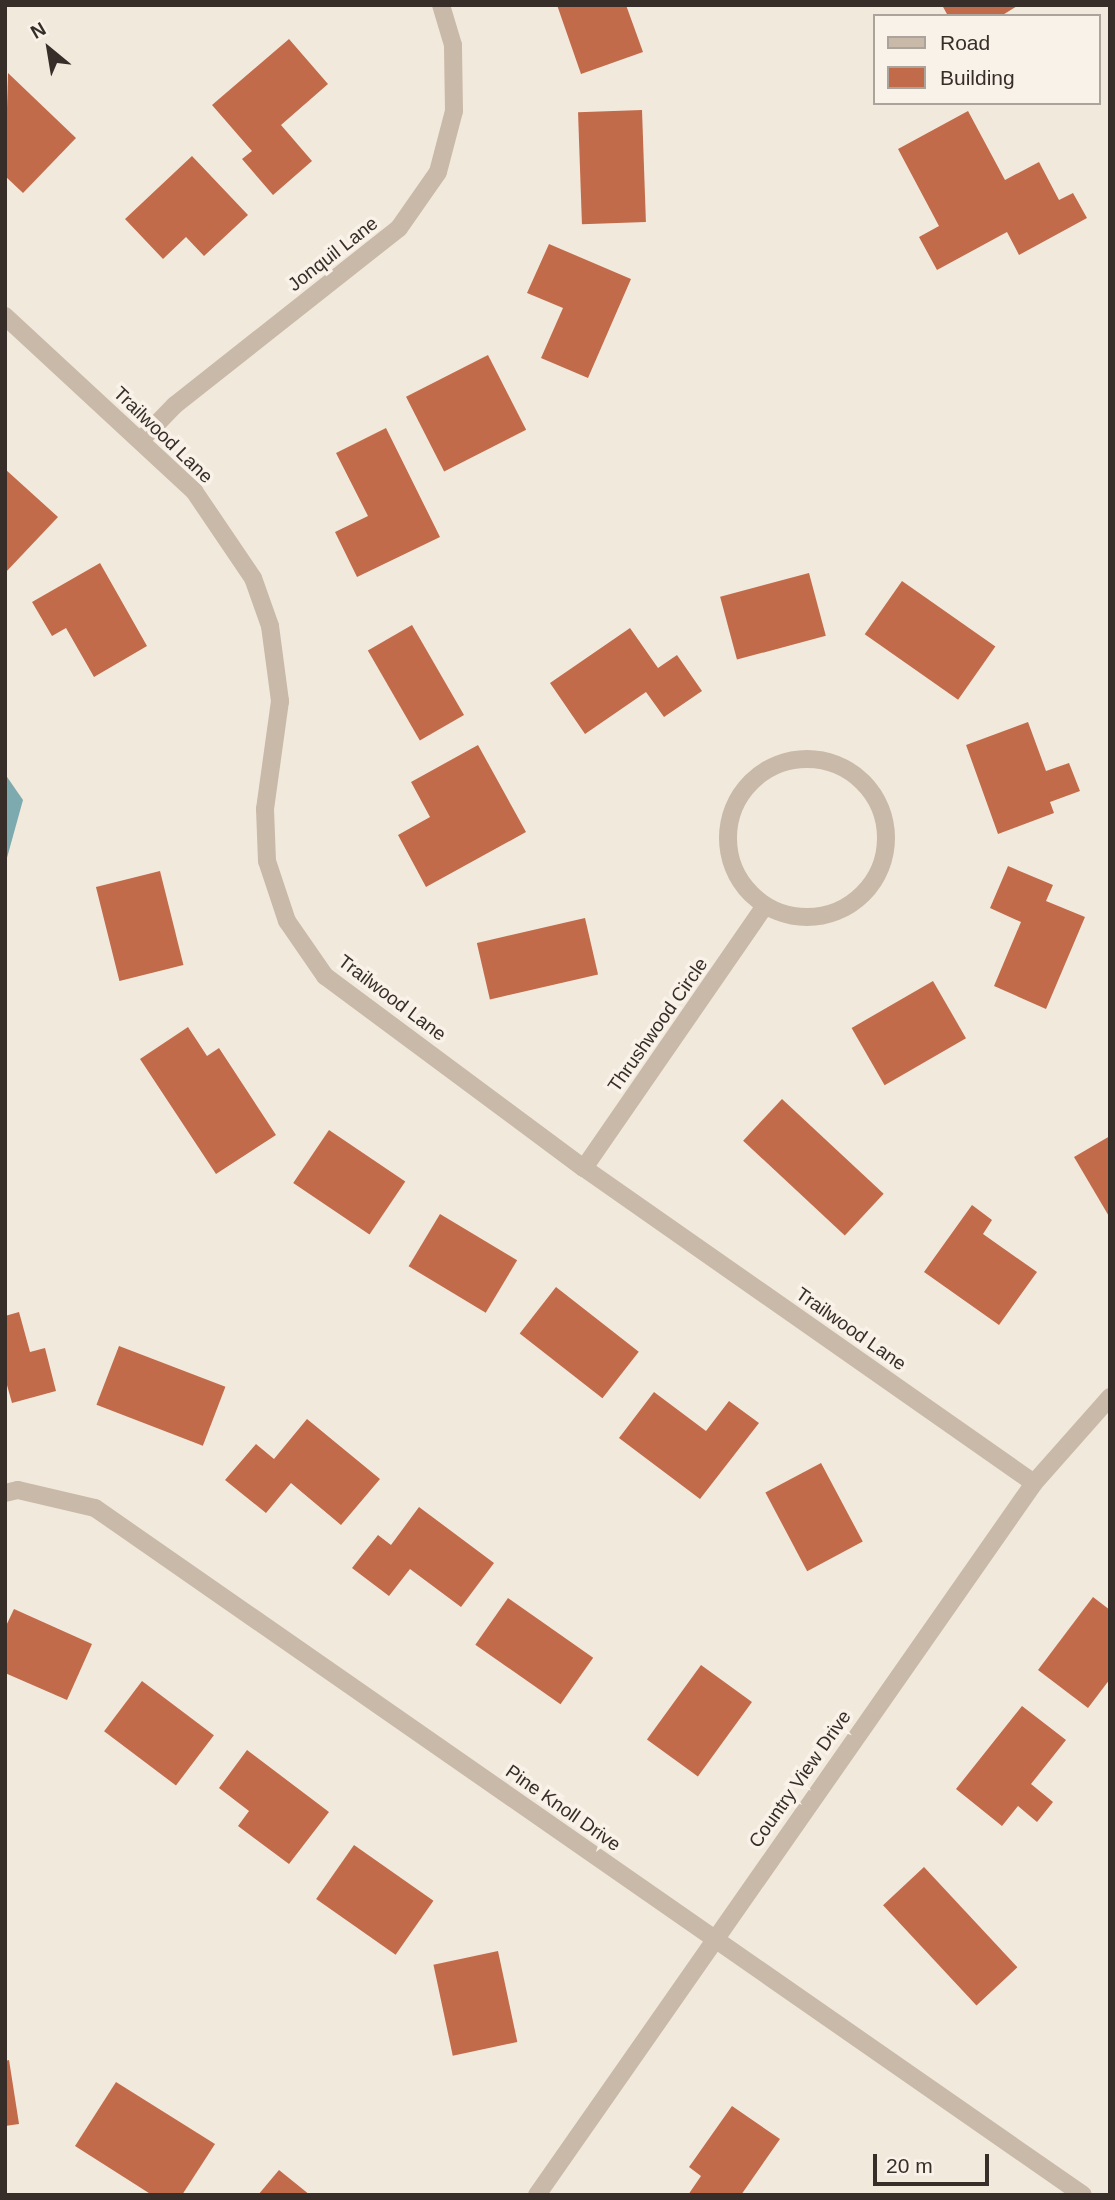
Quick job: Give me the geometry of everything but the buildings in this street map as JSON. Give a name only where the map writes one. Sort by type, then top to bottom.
[{"type":"street","name":"Jonquil Lane","points":[[142,439],[175,405],[399,228],[438,172],[454,111],[453,45],[440,5]]},
{"type":"street","name":"Trailwood Lane","points":[[5,316],[142,439],[194,491],[230,540],[253,578],[270,626],[280,701],[265,809],[267,861],[287,921],[325,976],[584,1168],[1034,1483]]},
{"type":"street","points":[[812,759],[837,765],[868,789],[886,824],[886,849],[877,874],[862,895],[841,911],[816,918],[790,916],[765,906],[745,889],[732,867],[729,828],[742,791],[762,773],[785,761],[812,759]]},
{"type":"street","name":"Thrushwood Circle","points":[[584,1168],[765,906]]},
{"type":"street","name":"Country View Drive","points":[[537,2195],[1034,1483],[1110,1396]]},
{"type":"street","name":"Pine Knoll Drive","points":[[5,1493],[18,1490],[95,1508],[1083,2195]]},
{"type":"water","points":[[5,774],[23,800],[5,865]]}]
